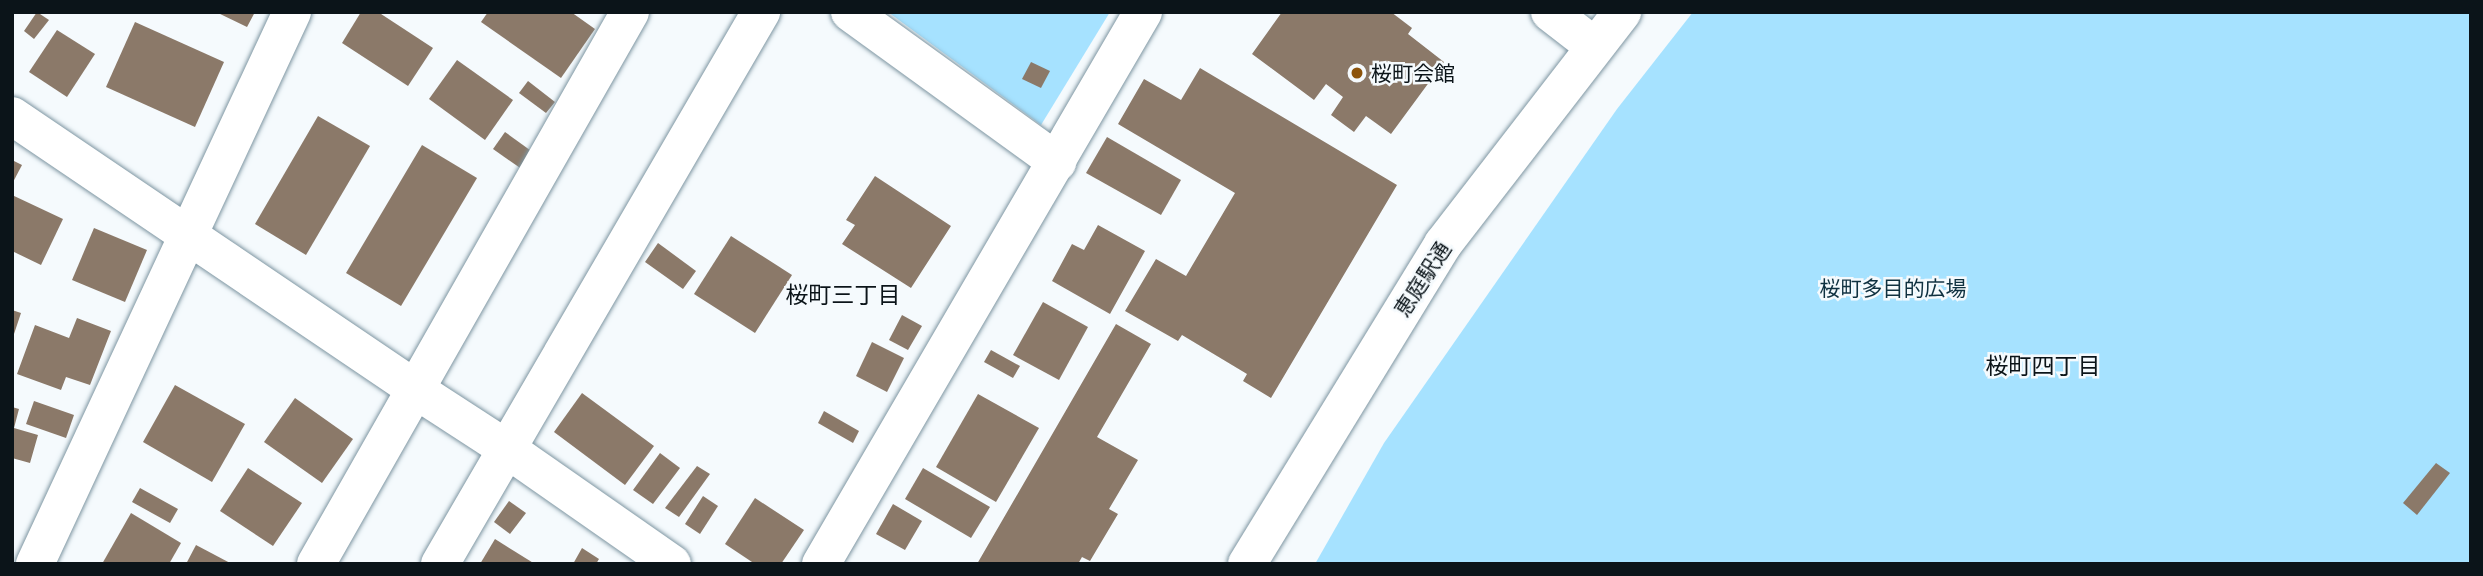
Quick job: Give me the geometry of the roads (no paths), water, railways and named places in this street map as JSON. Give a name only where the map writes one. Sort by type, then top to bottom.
[{"type":"street","points":[[36,564],[292,12]]},
{"type":"street","points":[[316,564],[630,12]]},
{"type":"street","points":[[440,564],[761,12]]},
{"type":"street","points":[[850,12],[1057,162]]},
{"type":"street","points":[[821,564],[1143,12]]},
{"type":"street","points":[[1550,12],[1594,46]]},
{"type":"street","name":"恵庭駅通","points":[[1247,564],[1443,244],[1622,12]]},
{"type":"street","points":[[12,116],[188,237],[508,449],[672,564]]},
{"type":"place","name":"桜町会館","points":[[1357,73]]},
{"type":"district","name":"桜町三丁目","points":[[843,294]]},
{"type":"district","name":"桜町四丁目","points":[[2043,365]]},
{"type":"park label","name":"桜町多目的広場","points":[[1893,288]]}]
